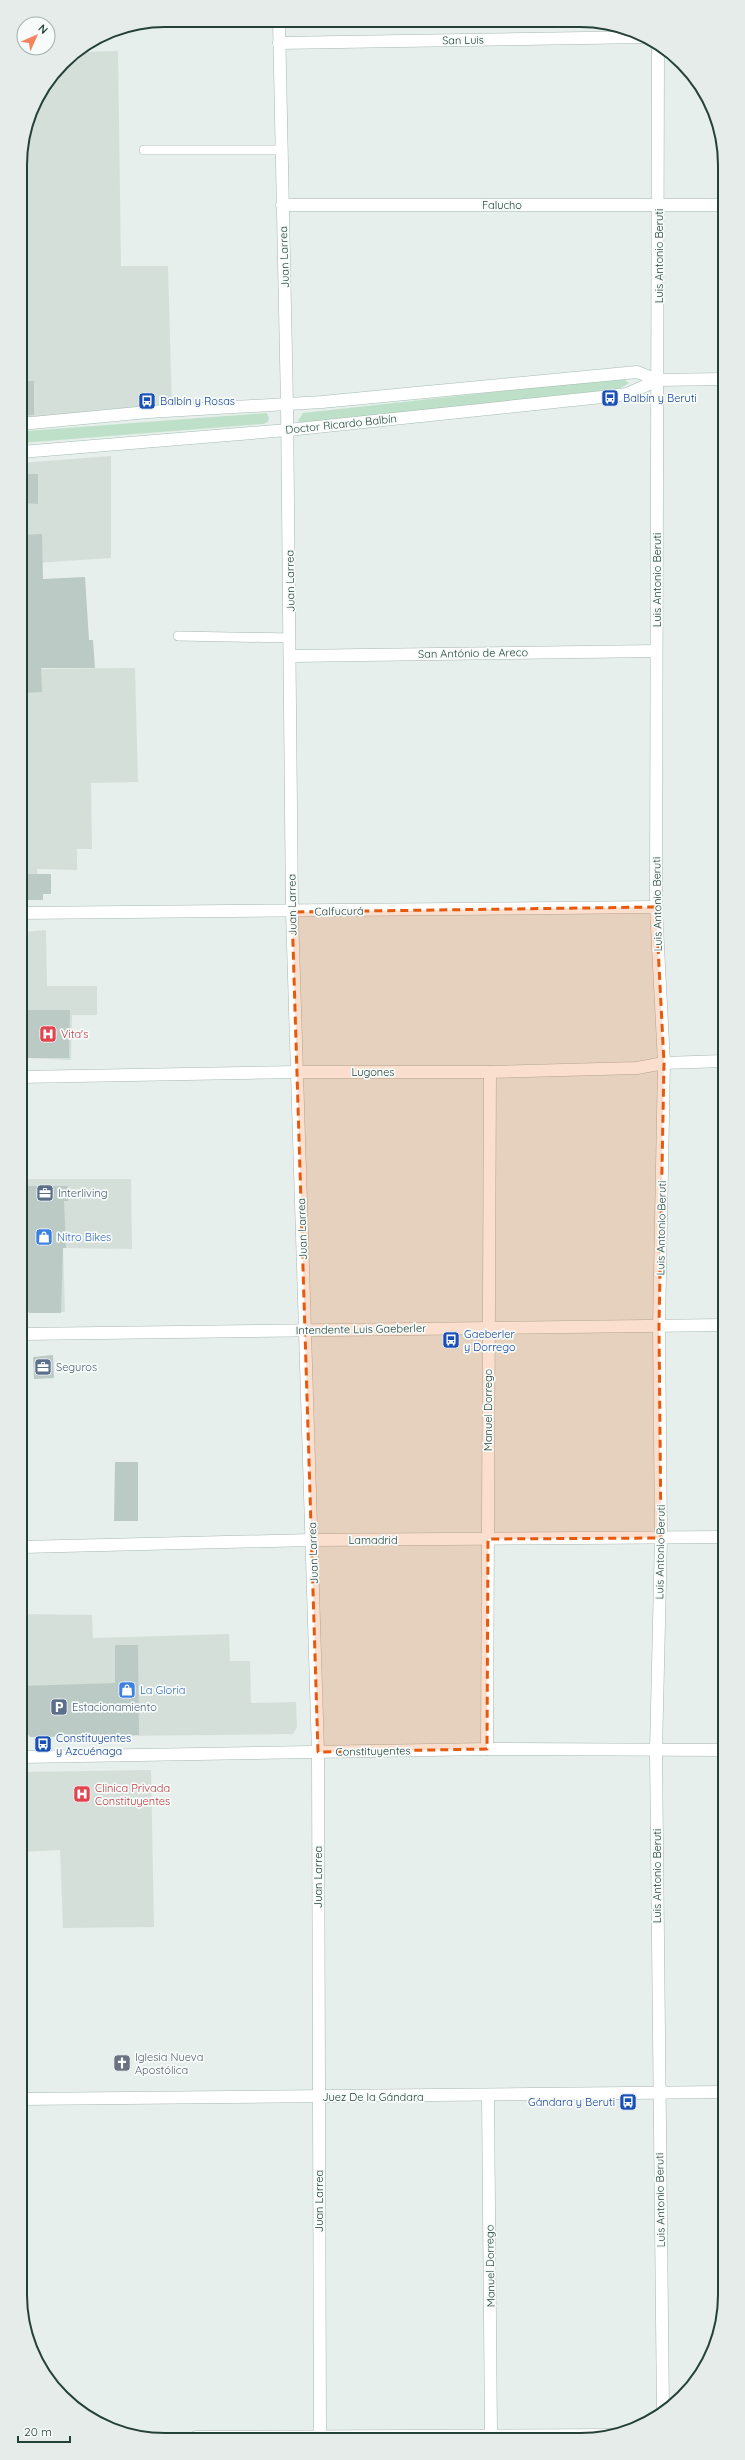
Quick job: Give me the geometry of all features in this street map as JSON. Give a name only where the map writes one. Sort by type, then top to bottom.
[{"type":"street","name":"Juan Larrea","points":[[279,27],[288,430],[292,912],[318,1752],[320,2433]]},
{"type":"street","name":"San Luis","points":[[279,43],[632,37]]},
{"type":"street","name":"Luis Antonio Beruti","points":[[658,52],[659,205],[656,907],[664,1063],[659,1326],[661,1538],[656,1751],[663,2405]]},
{"type":"street","name":"Falucho","points":[[282,205],[718,205]]},
{"type":"street","name":"Doctor Ricardo Balbín","points":[[27,423],[148,412],[287,404],[637,372],[658,380]]},
{"type":"street","name":"Doctor Ricardo Balbín","points":[[27,452],[288,430],[602,397],[627,394],[658,380],[718,378]]},
{"type":"street","name":"San António de Areco","points":[[291,656],[656,651]]},
{"type":"street","name":"Calfucurá","points":[[27,913],[292,912],[656,907]]},
{"type":"street","name":"Lugones","points":[[27,1077],[297,1072],[490,1072],[637,1068],[664,1063],[718,1061]]},
{"type":"street","name":"Manuel Dorrego","points":[[487,1749],[490,1072]]},
{"type":"street","name":"Intendente Luis Gaeberler","points":[[27,1334],[306,1329],[718,1325]]},
{"type":"street","name":"Lamadrid","points":[[27,1547],[312,1540],[488,1540],[718,1537]]},
{"type":"street","name":"Constituyentes","points":[[27,1757],[487,1749],[656,1751],[718,1750]]},
{"type":"street","name":"Juez De la Gándara","points":[[27,2100],[488,2096],[718,2092]]},
{"type":"street","name":"Manuel Dorrego","points":[[488,2096],[491,2433]]},
{"type":"lane","points":[[144,150],[281,150]]},
{"type":"lane","points":[[178,636],[290,638]]},
{"type":"highlighted area","points":[[656,907],[664,1063],[659,1326],[661,1538],[488,1539],[487,1749],[318,1752],[292,912]]},
{"type":"shaded area","points":[[118,51],[121,266],[168,266],[172,409],[27,423],[27,156],[32,129],[41,104],[50,88],[61,74],[86,52]]},
{"type":"shaded area","points":[[111,456],[111,558],[27,564],[27,463]]},
{"type":"shaded area","points":[[135,668],[138,782],[91,783],[92,849],[77,849],[77,870],[37,869],[38,895],[27,896],[27,669]]},
{"type":"shaded area","points":[[46,930],[47,986],[97,986],[97,1015],[72,1015],[71,1060],[29,1058],[27,1056],[27,932]]},
{"type":"shaded area","points":[[27,1179],[131,1179],[132,1249],[63,1248],[65,1312],[29,1312],[27,1309]]},
{"type":"shaded area","points":[[27,1614],[92,1615],[93,1638],[229,1634],[230,1661],[250,1661],[251,1703],[296,1702],[297,1727],[293,1734],[33,1737],[27,1733]]},
{"type":"shaded area","points":[[151,1770],[154,1927],[63,1928],[60,1850],[27,1852],[27,1772]]},
{"type":"green space","points":[[622,378],[629,383],[619,389],[302,423],[298,421],[303,413]]},
{"type":"green space","points":[[267,413],[269,419],[268,422],[263,424],[27,443],[27,431]]},
{"type":"building","points":[[27,381],[34,381],[34,415],[27,416]]},
{"type":"building","points":[[27,474],[38,474],[38,504],[27,503]]},
{"type":"building","points":[[42,534],[43,579],[85,577],[89,640],[93,640],[95,668],[41,668],[42,692],[27,693],[27,535]]},
{"type":"building","points":[[27,874],[51,874],[51,894],[43,894],[43,900],[27,900]]},
{"type":"building","name":"Vita's","points":[[27,1010],[70,1010],[69,1058],[27,1058]]},
{"type":"building","points":[[27,1186],[68,1186],[68,1201],[64,1201],[66,1248],[63,1248],[61,1313],[29,1313],[27,1310]]},
{"type":"building","name":"Seguros","points":[[53,1355],[54,1378],[34,1379],[33,1357]]},
{"type":"building","points":[[115,1462],[138,1462],[138,1521],[114,1521]]},
{"type":"building","points":[[115,1645],[138,1645],[139,1735],[30,1737],[27,1733],[27,1686],[115,1683]]},
{"type":"place","name":"Balbín y Beruti","points":[[610,398]]},
{"type":"place","name":"Balbín y Rosas","points":[[147,401]]},
{"type":"place","name":"Vita's","points":[[48,1034]]},
{"type":"place","name":"Interliving","points":[[45,1193]]},
{"type":"place","name":"Nitro Bikes","points":[[44,1237]]},
{"type":"place","name":"Gaeberler y Dorrego","points":[[451,1340]]},
{"type":"place","name":"Seguros","points":[[43,1367]]},
{"type":"place","name":"La Gloria","points":[[127,1690]]},
{"type":"place","name":"Estacionamiento","points":[[59,1707]]},
{"type":"place","name":"Constituyentes y Azcuénaga","points":[[43,1744]]},
{"type":"place","name":"Clinica Privada Constituyentes","points":[[82,1794]]},
{"type":"place","name":"Iglesia Nueva Apostólica","points":[[122,2063]]},
{"type":"place","name":"Gándara y Beruti","points":[[628,2102]]}]
